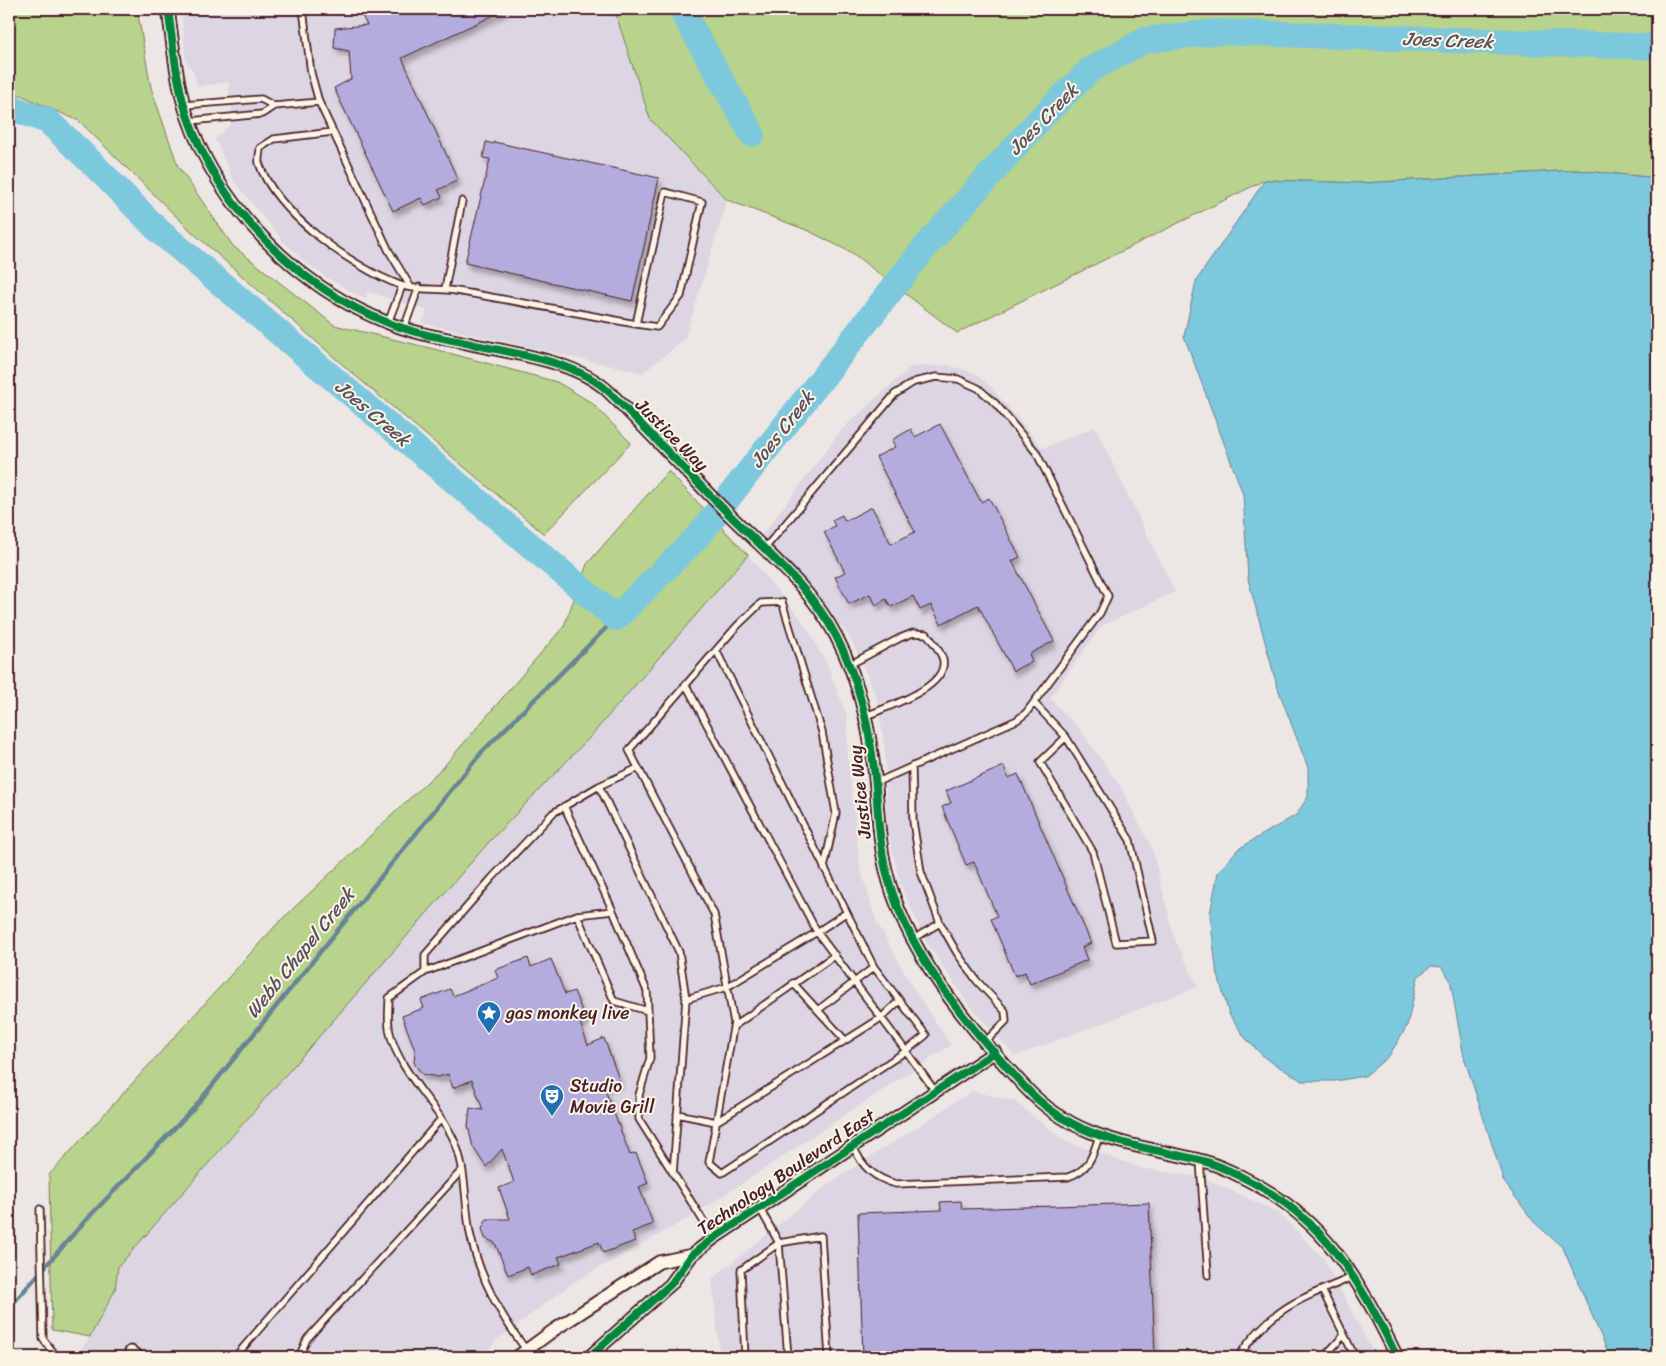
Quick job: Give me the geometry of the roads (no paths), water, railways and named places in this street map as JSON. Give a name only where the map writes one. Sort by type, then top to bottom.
[{"type":"street","name":"Justice Way","points":[[168,9],[176,68],[189,121],[228,195],[270,245],[296,269],[328,292],[388,323],[560,365],[581,373],[603,386],[751,537],[765,548],[814,600],[836,636],[849,665],[866,716],[876,783],[879,834],[886,870],[897,908],[934,978],[1029,1092],[1065,1120],[1099,1136],[1128,1146],[1200,1160],[1216,1165],[1260,1186],[1289,1206],[1321,1233],[1353,1277],[1397,1357]]},
{"type":"street","name":"Technology Boulevard East","points":[[589,1357],[671,1284],[692,1255],[714,1238],[995,1052]]},
{"type":"street","name":"Technology Boulevard East","points":[[525,1355],[554,1330],[659,1262],[692,1255]]},
{"type":"lane","points":[[303,9],[311,73],[319,102],[389,251],[410,286]]},
{"type":"lane","points":[[184,104],[261,99],[274,106]]},
{"type":"lane","points":[[189,121],[262,114],[274,106],[319,102]]},
{"type":"lane","points":[[333,132],[274,138],[260,148],[258,161],[271,186],[301,221],[338,250],[370,271],[402,286],[445,289],[657,328],[681,296],[702,202],[665,192],[636,324]]},
{"type":"lane","points":[[445,289],[462,201]]},
{"type":"lane","points":[[388,323],[402,286]]},
{"type":"lane","points":[[404,328],[419,287]]},
{"type":"lane","points":[[765,548],[895,394],[914,382],[936,377],[958,379],[978,388],[995,403],[1036,452],[1108,596],[1100,613],[1035,704],[1017,720],[876,783]]},
{"type":"lane","points":[[716,650],[846,913],[874,967],[926,1035],[906,1051],[722,1173],[709,1162],[734,1026],[714,914],[629,750],[716,650],[761,603],[782,602],[822,732],[836,813],[824,868]]},
{"type":"lane","points":[[849,665],[913,633],[927,634],[943,660],[942,670],[937,681],[926,689],[866,716]]},
{"type":"lane","points":[[686,685],[817,932],[935,1091]]},
{"type":"lane","points":[[1035,704],[1066,737],[1130,840],[1152,941],[1116,944],[1093,852],[1040,762],[1066,737]]},
{"type":"lane","points":[[912,766],[913,821],[921,872],[940,923],[957,954],[977,981],[1005,1011],[1006,1021],[986,1041]]},
{"type":"lane","points":[[425,972],[425,955],[492,878],[553,813],[599,786],[638,768]]},
{"type":"lane","points":[[599,786],[679,952],[686,999],[682,1075],[673,1174]]},
{"type":"lane","points":[[564,806],[613,911],[647,991],[650,1058],[639,1095],[639,1119],[714,1238]]},
{"type":"lane","points":[[525,1355],[489,1293],[470,1234],[462,1170],[452,1136],[400,1060],[389,1032],[389,998],[425,972],[577,915],[613,911]]},
{"type":"lane","points":[[686,999],[727,987],[846,913]]},
{"type":"lane","points":[[577,915],[614,1001],[648,1011]]},
{"type":"lane","points":[[912,939],[940,923]]},
{"type":"lane","points":[[734,1026],[835,955]]},
{"type":"lane","points":[[818,1010],[874,967]]},
{"type":"lane","points":[[793,983],[845,1040]]},
{"type":"lane","points":[[677,1114],[716,1122],[881,1018],[899,1001]]},
{"type":"lane","points":[[235,1357],[440,1120]]},
{"type":"lane","points":[[852,1145],[859,1160],[869,1171],[882,1180],[896,1184],[1068,1177],[1084,1170],[1090,1163],[1099,1136]]},
{"type":"lane","points":[[1200,1160],[1208,1275]]},
{"type":"lane","points":[[299,1357],[306,1340],[462,1170]]},
{"type":"lane","points":[[759,1207],[779,1243],[788,1357]]},
{"type":"lane","points":[[40,1208],[43,1339],[57,1357]]},
{"type":"lane","points":[[745,1357],[740,1270],[779,1243],[821,1236],[829,1357]]},
{"type":"lane","points":[[1238,1357],[1268,1319],[1298,1300],[1353,1277]]},
{"type":"lane","points":[[1322,1290],[1355,1357]]},
{"type":"lane","points":[[1324,1357],[1344,1335]]},
{"type":"water","points":[[1576,170],[1657,178],[1657,1357],[1610,1357],[1563,1248],[1534,1222],[1504,1182],[1464,1057],[1450,979],[1441,967],[1431,966],[1418,977],[1407,1026],[1389,1056],[1365,1076],[1335,1081],[1302,1081],[1265,1058],[1246,1039],[1229,1014],[1216,968],[1210,914],[1218,872],[1238,849],[1296,815],[1308,797],[1308,768],[1277,686],[1248,579],[1243,494],[1184,336],[1196,281],[1265,180],[1364,183]]},
{"type":"waterway","points":[[681,9],[752,134]]},
{"type":"waterway","name":"Joes Creek","points":[[9,107],[48,121],[159,231],[616,618],[699,535],[926,246],[1042,117],[1090,70],[1145,40],[1217,32],[1657,47]]},
{"type":"waterway","name":"Webb Chapel Creek","points":[[9,1308],[85,1221],[194,1108],[481,753],[616,618]]},
{"type":"place","name":"gas monkey live","points":[[489,1034]]},
{"type":"place","name":"Studio Movie Grill","points":[[552,1117]]}]
